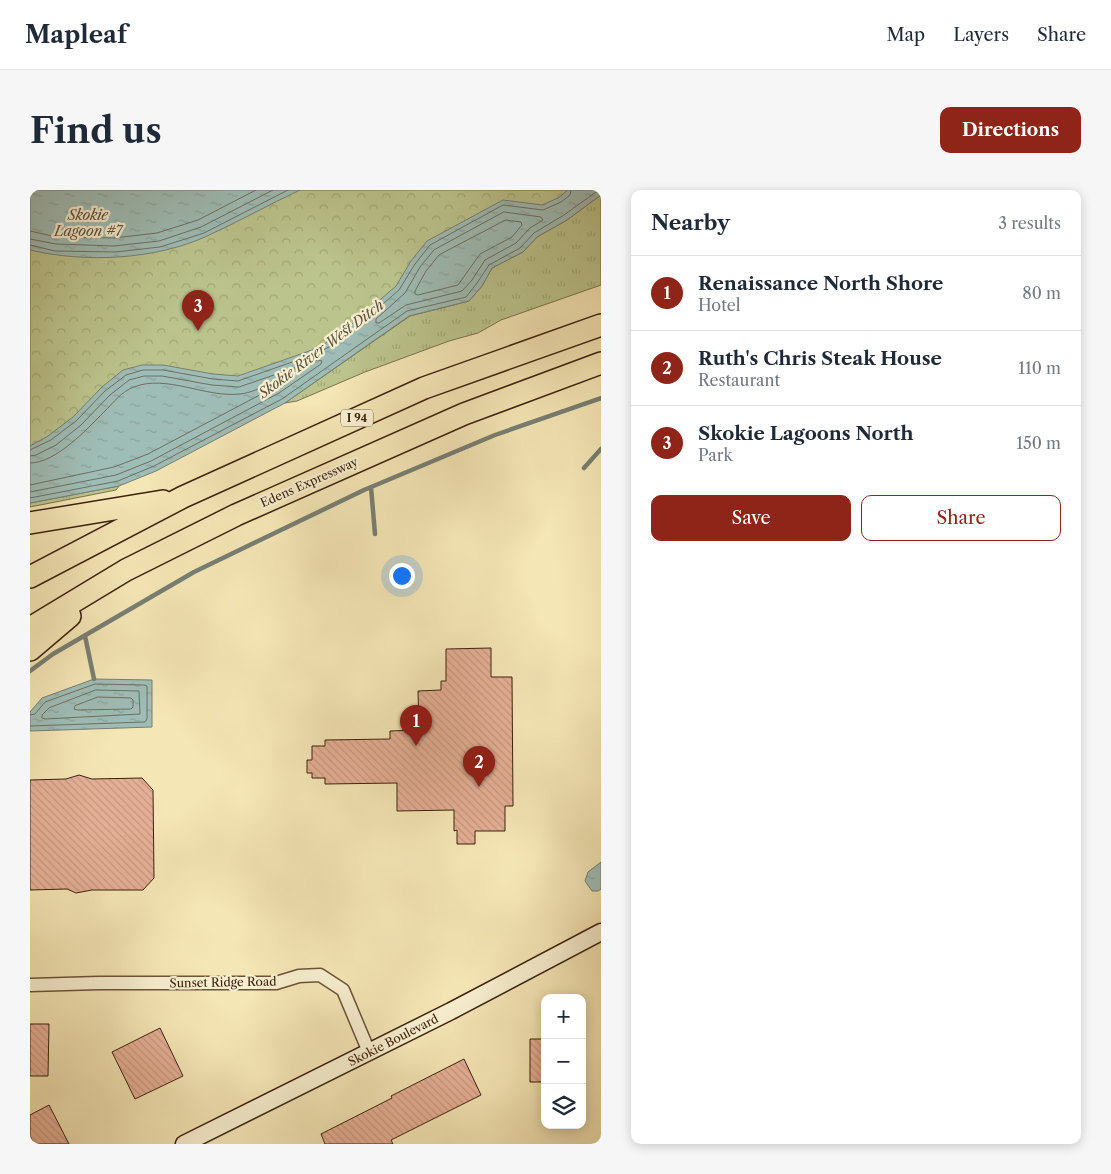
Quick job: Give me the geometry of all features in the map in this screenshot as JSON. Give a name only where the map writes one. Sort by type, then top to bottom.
[{"type":"highway","name":"I 94","points":[[30,577],[183,498],[424,388],[601,325]]},
{"type":"highway","name":"Edens Expressway","points":[[30,628],[126,570],[236,514],[456,417],[601,363]]},
{"type":"highway","points":[[30,523],[183,498]]},
{"type":"highway","points":[[30,650],[126,570]]},
{"type":"main road","name":"Skokie Boulevard","points":[[184,1144],[369,1052],[601,932]]},
{"type":"street","name":"Sunset Ridge Road","points":[[30,985],[276,983],[299,976],[320,975],[343,990],[369,1052]]},
{"type":"green space","points":[[30,190],[578,190],[391,312],[30,497]]},
{"type":"green space","points":[[601,195],[601,285],[501,320],[478,333],[449,341],[365,372],[297,401],[285,403],[410,316],[469,301],[482,286],[492,268],[523,252],[537,237],[567,220]]},
{"type":"green space","points":[[119,486],[116,490],[30,507],[30,503]]},
{"type":"water","name":"Skokie Lagoon #7","points":[[30,190],[300,190],[219,231],[187,244],[143,254],[96,258],[74,257],[30,250]]},
{"type":"water","name":"Skokie River West Ditch","points":[[568,190],[601,190],[601,195],[567,220],[537,237],[523,252],[492,268],[482,286],[469,301],[409,316],[285,403],[156,471],[119,486],[30,503],[30,446],[48,436],[73,417],[102,387],[123,370],[142,365],[163,365],[213,374],[238,376],[312,350],[336,338],[396,286],[411,261],[427,241],[503,200],[542,205],[558,198]]},
{"type":"water","points":[[94,679],[152,680],[152,727],[30,731],[30,712],[42,698]]},
{"type":"water","points":[[601,862],[601,889],[592,891],[585,881],[588,872]]},
{"type":"building","points":[[491,648],[491,677],[512,677],[513,806],[505,806],[505,831],[475,831],[475,844],[457,844],[457,830],[454,831],[454,810],[397,811],[397,783],[325,784],[325,778],[312,778],[312,773],[307,773],[307,760],[312,760],[312,746],[325,746],[325,740],[390,739],[390,731],[419,730],[418,691],[441,690],[441,681],[446,681],[446,649]]},
{"type":"building","points":[[79,775],[92,779],[142,778],[153,790],[154,878],[143,890],[92,890],[76,893],[67,889],[30,890],[30,780],[66,779]]},
{"type":"building","points":[[30,1024],[49,1024],[48,1076],[30,1076]]},
{"type":"building","points":[[160,1028],[183,1076],[135,1099],[112,1052]]},
{"type":"building","points":[[530,1039],[541,1039],[541,1082],[530,1082]]},
{"type":"building","points":[[464,1059],[481,1095],[391,1140],[393,1144],[325,1144],[321,1134]]},
{"type":"building","points":[[49,1105],[69,1144],[34,1144],[30,1136],[30,1115]]},
{"type":"waterway","points":[[30,671],[53,654],[194,572],[364,490],[495,435],[601,398]]},
{"type":"waterway","points":[[584,468],[601,449]]},
{"type":"waterway","points":[[371,487],[375,534]]},
{"type":"waterway","points":[[85,636],[94,679]]},
{"type":"place","name":"Skokie Lagoons North","points":[[198,331]]},
{"type":"place","name":"Renaissance North Shore","points":[[416,746]]},
{"type":"place","name":"Ruth's Chris Steak House","points":[[479,787]]}]
